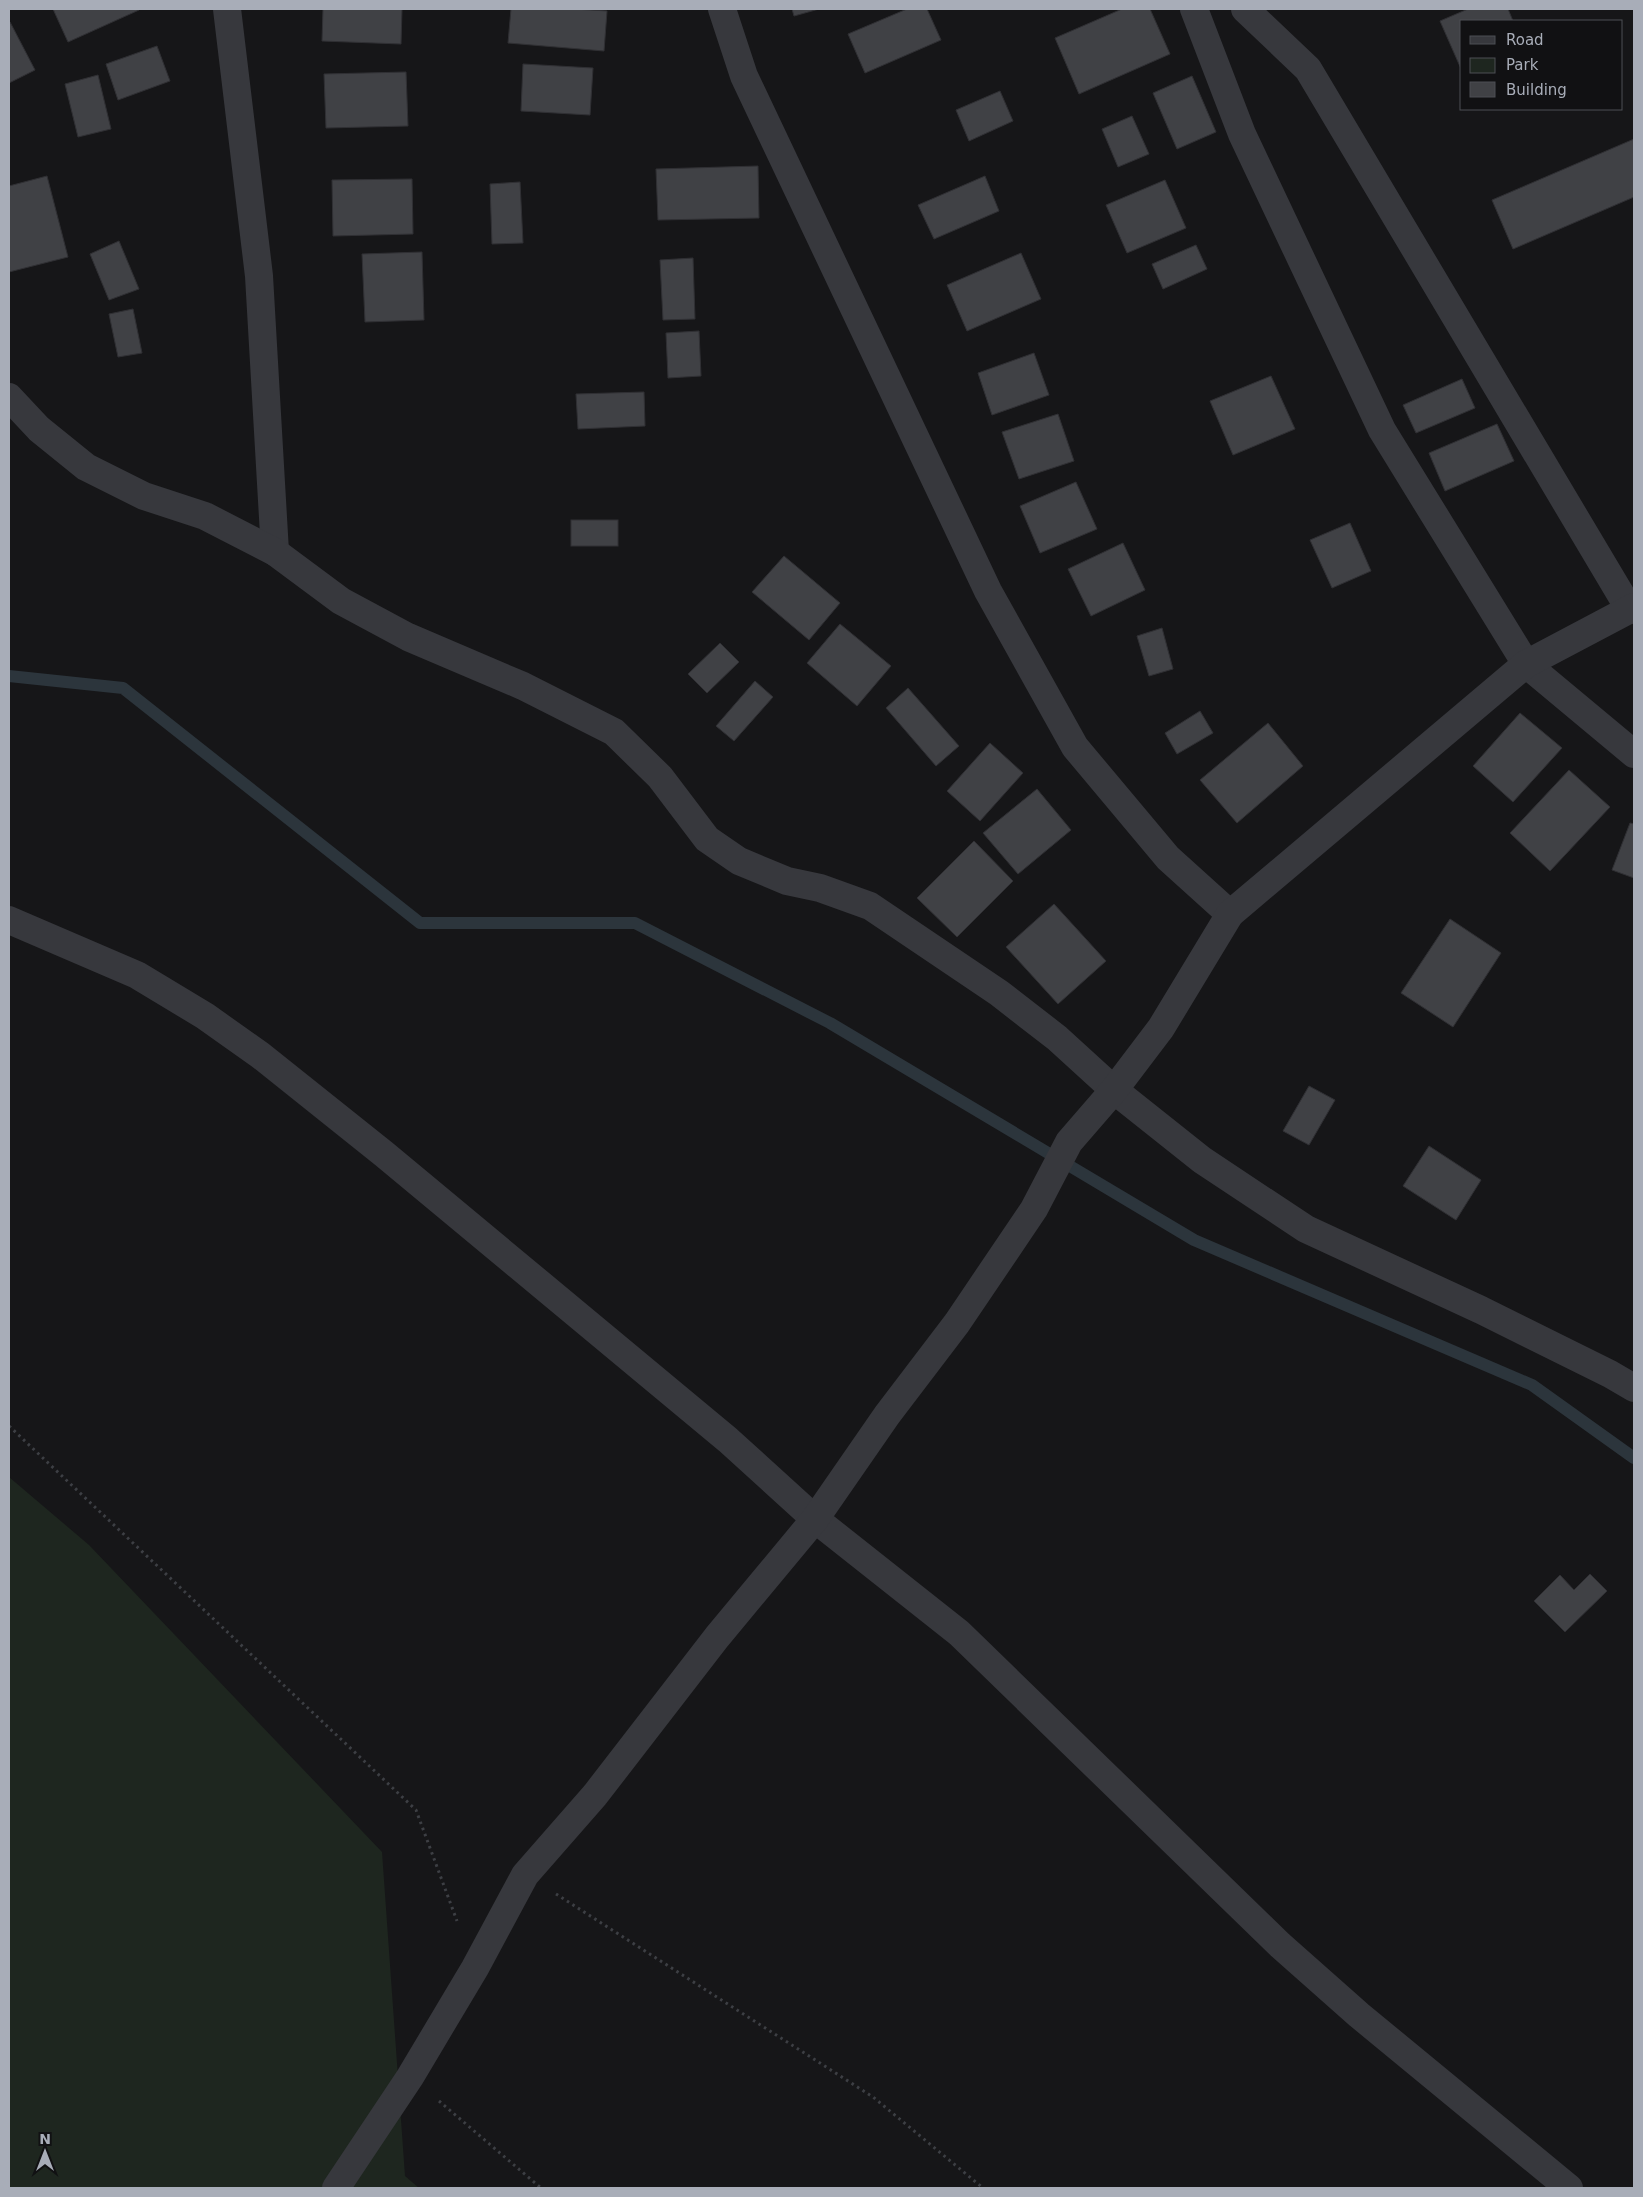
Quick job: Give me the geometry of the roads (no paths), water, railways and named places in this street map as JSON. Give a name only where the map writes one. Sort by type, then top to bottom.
[{"type":"street","points":[[227,9],[258,276],[275,552]]},
{"type":"street","points":[[722,9],[744,76],[975,564],[988,591],[1075,747],[1168,858],[1230,914]]},
{"type":"street","points":[[1194,9],[1242,134],[1382,430],[1526,664],[1634,754]]},
{"type":"street","points":[[336,2188],[410,2077],[475,1968],[525,1875],[595,1795],[717,1638],[814,1519],[887,1415],[957,1323],[1034,1209],[1069,1142],[1114,1090],[1161,1028],[1230,914],[1526,664],[1632,609],[1308,69],[1245,9]]},
{"type":"street","points":[[9,397],[39,428],[86,467],[144,496],[205,516],[275,552],[341,601],[408,637],[523,686],[614,732],[660,777],[707,839],[739,860],[779,877],[820,888],[870,906],[999,993],[1057,1038],[1114,1090],[1202,1160],[1306,1229],[1481,1310],[1610,1374],[1634,1388]]},
{"type":"street","points":[[9,920],[137,975],[205,1016],[260,1055],[384,1154],[690,1408],[814,1519],[959,1633],[1280,1945],[1323,1984],[1569,2188]]},
{"type":"waterway","points":[[9,676],[123,688],[420,923],[635,923],[830,1023],[1194,1240],[1532,1385],[1634,1458]]}]
